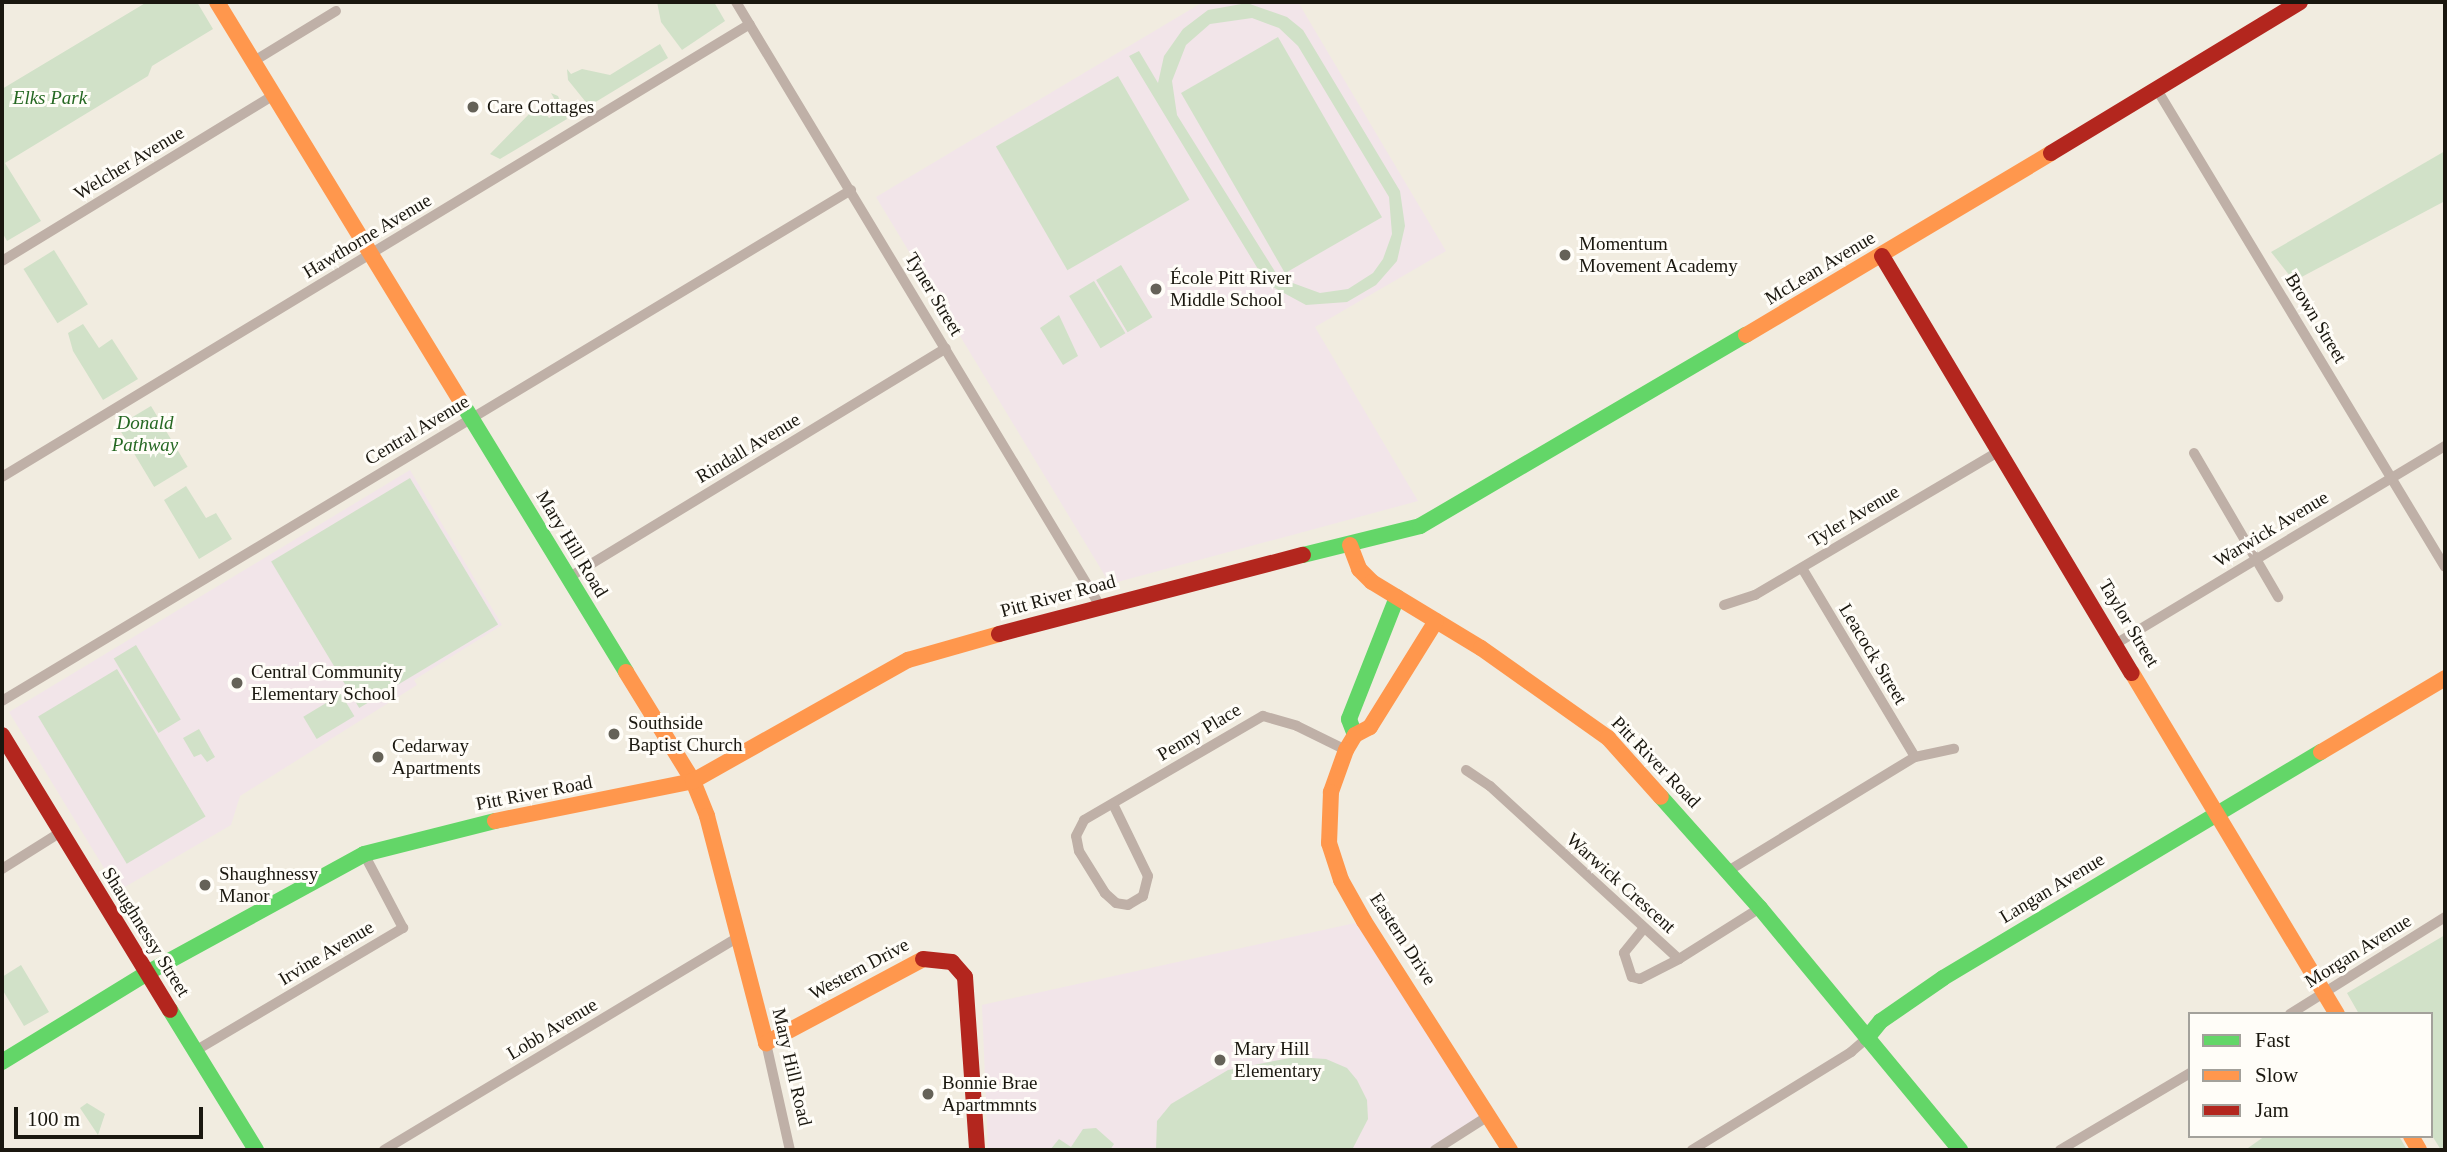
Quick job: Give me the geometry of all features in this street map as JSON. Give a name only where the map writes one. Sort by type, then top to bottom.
[{"type":"street","name":"Mary Hill Road","points":[[217,2],[693,781],[707,816],[739,937],[790,1150]]},
{"type":"street","name":"Tyner Street","points":[[736,2],[1100,606]]},
{"type":"street","name":"McLean Avenue","points":[[1350,545],[1410,530],[1446,513],[1881,256],[2300,2]]},
{"type":"street","points":[[254,61],[337,11]]},
{"type":"street","name":"Hawthorne Avenue","points":[[2,477],[750,24]]},
{"type":"street","name":"Brown Street","points":[[2155,88],[2445,567]]},
{"type":"street","name":"Welcher Avenue","points":[[2,261],[274,95]]},
{"type":"street","name":"Central Avenue","points":[[2,701],[851,190]]},
{"type":"street","name":"Taylor Street","points":[[1881,256],[2117,643],[2336,1012]]},
{"type":"street","name":"Rindall Avenue","points":[[568,578],[946,348]]},
{"type":"street","name":"Warwick Avenue","points":[[2117,643],[2445,446]]},
{"type":"street","name":"Tyler Avenue","points":[[1724,605],[1755,595],[1999,451]]},
{"type":"street","points":[[2194,453],[2278,597]]},
{"type":"street","name":"Pitt River Road","points":[[2,1062],[147,973],[364,854],[426,835],[693,781],[908,660],[1100,606],[1350,545],[1363,573],[1396,597],[1481,648],[1608,738],[1760,908],[1960,1150]]},
{"type":"street","name":"Leacock Street","points":[[1802,568],[1915,757]]},
{"type":"street","name":"Eastern Drive","points":[[1355,735],[1349,719],[1392,619],[1396,597]]},
{"type":"street","name":"Eastern Drive","points":[[1436,621],[1370,727],[1355,735],[1346,750],[1327,817],[1336,869],[1364,921],[1510,1150]]},
{"type":"street","name":"Langan Avenue","points":[[1692,1150],[1852,1052],[1881,1021],[1933,985],[2445,678]]},
{"type":"street","name":"Penny Place","points":[[1113,804],[1148,876],[1143,896],[1128,905],[1116,903],[1105,893],[1077,844],[1077,830],[1084,820],[1263,716],[1297,726],[1346,750]]},
{"type":"street","name":"Shaughnessy Street","points":[[2,735],[256,1150]]},
{"type":"street","points":[[1728,871],[1915,757],[1954,749]]},
{"type":"street","name":"Warwick Crescent","points":[[1466,771],[1489,786],[1679,959],[1760,908]]},
{"type":"street","points":[[2,869],[61,832]]},
{"type":"street","name":"Irvine Avenue","points":[[195,1051],[403,928],[364,854]]},
{"type":"street","name":"Morgan Avenue","points":[[2293,1012],[2445,917]]},
{"type":"street","points":[[1644,928],[1624,953],[1632,977],[1640,979],[1679,959]]},
{"type":"street","name":"Lobb Avenue","points":[[384,1150],[739,937]]},
{"type":"street","name":"Western Drive","points":[[766,1043],[918,960],[936,957],[952,962],[968,987],[977,1150]]},
{"type":"street","points":[[2060,1150],[2188,1074]]},
{"type":"street","points":[[1435,1150],[1490,1115]]},
{"type":"shaded area","name":"École Pitt River Middle School","points":[[1203,2],[1298,2],[1446,251],[1315,327],[1418,501],[1110,584],[876,197]]},
{"type":"shaded area","name":"Central Community Elementary School","points":[[410,470],[502,625],[414,680],[417,685],[240,796],[231,825],[118,891],[9,712]]},
{"type":"shaded area","name":"Mary Hill Elementary","points":[[1364,921],[1490,1115],[1435,1150],[988,1150],[982,1005]]},
{"type":"green space","name":"Elks Park","points":[[147,2],[197,2],[213,29],[152,66],[148,76],[5,163],[41,221],[7,241],[2,232],[2,89]]},
{"type":"green space","points":[[657,2],[714,2],[725,21],[682,50],[661,22]]},
{"type":"green space","points":[[1247,3],[1287,17],[1303,30],[1400,191],[1405,226],[1397,261],[1376,285],[1347,302],[1306,305],[1267,284],[1129,56],[1139,51],[1158,83],[1164,56],[1183,29],[1208,10]],"holes":[[[1252,18],[1279,28],[1298,46],[1389,197],[1392,234],[1383,259],[1373,273],[1348,289],[1320,293],[1279,278],[1177,115],[1172,81],[1186,45],[1210,24]]]},
{"type":"green space","points":[[1278,37],[1382,217],[1285,273],[1181,93]]},
{"type":"green space","points":[[660,44],[668,58],[589,106],[568,80],[567,69],[571,74],[582,69],[610,75]]},
{"type":"green space","points":[[1118,76],[1190,200],[1067,270],[996,146]]},
{"type":"green space","points":[[551,93],[558,96],[567,119],[500,159],[490,154],[534,109],[544,111],[549,118],[561,111]]},
{"type":"green space","points":[[2445,151],[2445,201],[2294,281],[2271,252]]},
{"type":"green space","points":[[54,250],[88,304],[57,323],[23,269]]},
{"type":"green space","points":[[1121,265],[1152,317],[1128,332],[1096,280]]},
{"type":"green space","points":[[1094,281],[1125,333],[1101,348],[1069,296]]},
{"type":"green space","points":[[1059,315],[1078,356],[1063,365],[1040,328]]},
{"type":"green space","name":"Donald Pathway","points":[[83,324],[99,348],[112,339],[138,379],[103,400],[73,351],[68,333]]},
{"type":"green space","name":"Donald Pathway","points":[[151,406],[188,467],[154,487],[118,426]]},
{"type":"green space","points":[[410,478],[498,625],[359,708],[271,561]]},
{"type":"green space","name":"Donald Pathway","points":[[186,486],[206,518],[216,513],[232,539],[199,559],[164,500]]},
{"type":"green space","points":[[136,645],[181,720],[159,733],[114,658]]},
{"type":"green space","points":[[117,669],[206,816],[127,864],[38,716]]},
{"type":"green space","points":[[341,694],[354,716],[317,739],[303,717]]},
{"type":"green space","points":[[199,729],[215,757],[207,762],[201,754],[194,757],[183,738]]},
{"type":"green space","points":[[2445,935],[2445,1150],[2441,1150],[2433,1137],[2433,1012],[2358,1012],[2347,993]]},
{"type":"green space","points":[[21,965],[49,1012],[24,1026],[2,989],[2,977]]},
{"type":"green space","points":[[1295,1057],[1326,1059],[1347,1068],[1357,1080],[1367,1100],[1368,1119],[1352,1150],[1156,1150],[1157,1121],[1171,1104],[1228,1070]]},
{"type":"green space","points":[[87,1103],[105,1114],[98,1135],[80,1108]]},
{"type":"green space","points":[[1096,1128],[1114,1144],[1110,1150],[1050,1150],[1059,1139],[1071,1147],[1083,1129]]},
{"type":"green space","points":[[2262,1138],[2400,1138],[2407,1150],[2248,1148]]},
{"type":"traffic: fast","points":[[1303,555],[1420,526],[1746,335]]},
{"type":"traffic: fast","points":[[462,403],[626,672]]},
{"type":"traffic: fast","points":[[1355,735],[1349,719],[1397,597]]},
{"type":"traffic: fast","points":[[1867,1038],[1881,1021],[1943,978],[2321,752]]},
{"type":"traffic: fast","points":[[1661,797],[1760,908],[1960,1150]]},
{"type":"traffic: fast","points":[[2,1062],[147,973],[364,854],[495,821]]},
{"type":"traffic: fast","points":[[170,1010],[256,1150]]},
{"type":"traffic: slow","points":[[217,2],[462,403]]},
{"type":"traffic: slow","points":[[1746,335],[2051,153]]},
{"type":"traffic: slow","points":[[1350,545],[1359,569],[1372,582],[1481,648],[1608,738],[1661,797]]},
{"type":"traffic: slow","points":[[1436,621],[1370,727],[1355,735],[1346,750],[1331,792],[1329,843],[1341,880],[1364,921],[1510,1150]]},
{"type":"traffic: slow","points":[[495,821],[693,781],[908,660],[999,634]]},
{"type":"traffic: slow","points":[[626,672],[693,781],[707,816],[766,1043],[923,959]]},
{"type":"traffic: slow","points":[[2132,673],[2336,1012]]},
{"type":"traffic: slow","points":[[2321,752],[2445,678]]},
{"type":"traffic: slow","points":[[2412,1138],[2419,1150]]},
{"type":"traffic: jam","points":[[2051,153],[2300,2]]},
{"type":"traffic: jam","points":[[1882,256],[2132,673]]},
{"type":"traffic: jam","points":[[999,634],[1303,555]]},
{"type":"traffic: jam","points":[[2,735],[170,1010]]},
{"type":"traffic: jam","points":[[923,959],[952,962],[965,977],[977,1150]]},
{"type":"place","name":"Care Cottages","points":[[473,107]]},
{"type":"place","name":"Momentum Movement Academy","points":[[1565,255]]},
{"type":"place","name":"École Pitt River Middle School","points":[[1156,289]]},
{"type":"place","name":"Central Community Elementary School","points":[[237,683]]},
{"type":"place","name":"Southside Baptist Church","points":[[614,734]]},
{"type":"place","name":"Cedarway Apartments","points":[[378,757]]},
{"type":"place","name":"Shaughnessy Manor","points":[[205,885]]},
{"type":"place","name":"Mary Hill Elementary","points":[[1220,1060]]},
{"type":"place","name":"Bonnie Brae Apartmmnts","points":[[928,1094]]}]
